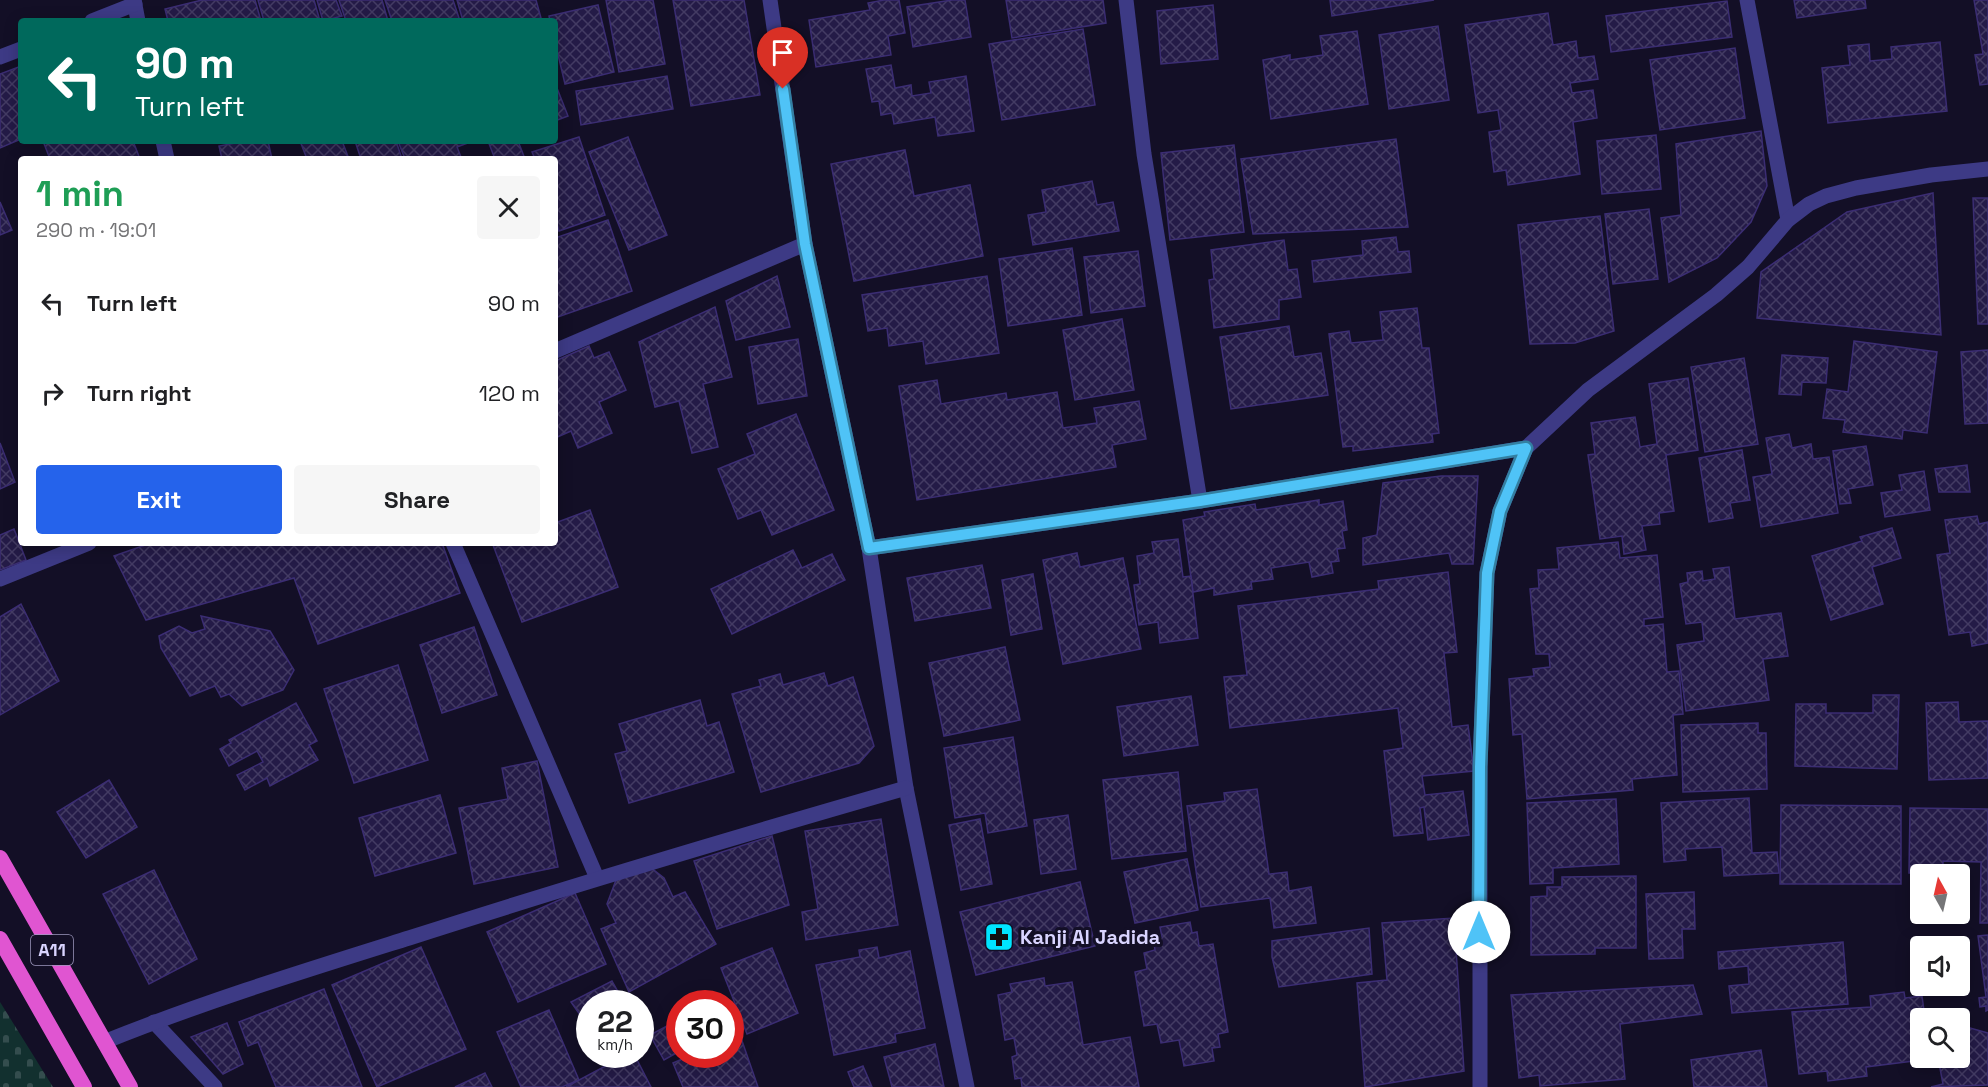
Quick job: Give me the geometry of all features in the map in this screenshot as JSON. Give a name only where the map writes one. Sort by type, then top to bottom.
[{"type":"highway","name":"A11","points":[[0,858],[130,1087]]},
{"type":"highway","name":"A11","points":[[0,939],[84,1087]]},
{"type":"street","points":[[770,0],[805,244],[869,548],[906,788],[967,1087]]},
{"type":"street","points":[[1126,0],[1144,154],[1200,501]]},
{"type":"street","points":[[1747,0],[1788,220]]},
{"type":"street","points":[[99,18],[135,2],[138,18]]},
{"type":"street","points":[[0,57],[18,50]]},
{"type":"street","points":[[1480,1087],[1480,767],[1487,573],[1500,511],[1526,448],[1588,390],[1716,295],[1748,267],[1788,220],[1826,196],[1856,188],[1931,175],[1988,169]]},
{"type":"street","points":[[558,350],[805,244]]},
{"type":"street","points":[[869,548],[1200,501],[1526,448]]},
{"type":"street","points":[[0,579],[82,546]]},
{"type":"street","points":[[454,546],[597,878]]},
{"type":"street","points":[[104,1042],[154,1022],[597,878],[906,788]]},
{"type":"street","points":[[154,1022],[215,1087]]},
{"type":"green space","points":[[0,1002],[53,1087],[0,1087]]},
{"type":"building","points":[[202,0],[255,0],[260,18],[167,18],[165,9]]},
{"type":"building","points":[[258,0],[314,0],[319,18],[263,18]]},
{"type":"building","points":[[317,0],[336,0],[342,16],[322,18]]},
{"type":"building","points":[[339,0],[382,0],[387,18],[345,18]]},
{"type":"building","points":[[385,0],[453,0],[459,18],[391,18]]},
{"type":"building","points":[[457,0],[536,0],[541,18],[462,18]]},
{"type":"building","points":[[606,0],[653,0],[665,64],[619,72]]},
{"type":"building","points":[[673,0],[744,0],[760,95],[691,106]]},
{"type":"building","points":[[899,0],[905,33],[888,36],[891,55],[816,67],[809,20],[870,10],[868,3]]},
{"type":"building","points":[[965,0],[971,37],[913,47],[907,7]]},
{"type":"building","points":[[1006,0],[1103,0],[1106,23],[1012,38]]},
{"type":"building","points":[[1330,0],[1434,0],[1332,16]]},
{"type":"building","points":[[1794,0],[1865,0],[1866,8],[1797,18]]},
{"type":"building","points":[[1974,0],[1988,0],[1988,84],[1980,85],[1975,55],[1983,54]]},
{"type":"building","points":[[1727,1],[1732,37],[1611,52],[1606,16]]},
{"type":"building","points":[[598,5],[614,72],[565,84],[558,55],[558,18],[549,18],[549,16]]},
{"type":"building","points":[[1213,5],[1218,59],[1161,64],[1157,11]]},
{"type":"building","points":[[1548,13],[1553,45],[1576,41],[1578,58],[1594,56],[1598,79],[1570,83],[1572,93],[1593,90],[1597,118],[1573,122],[1580,174],[1508,185],[1506,170],[1494,172],[1489,132],[1501,130],[1498,110],[1478,113],[1465,25]]},
{"type":"building","points":[[1438,26],[1449,100],[1389,109],[1379,35]]},
{"type":"building","points":[[1083,29],[1095,105],[1002,120],[989,44]]},
{"type":"building","points":[[1357,31],[1368,104],[1271,119],[1263,60],[1290,55],[1290,60],[1323,55],[1320,36]]},
{"type":"building","points":[[1940,42],[1947,111],[1828,123],[1822,68],[1850,65],[1848,46],[1869,44],[1870,61],[1892,59],[1891,47]]},
{"type":"building","points":[[1735,48],[1745,118],[1660,130],[1650,60]]},
{"type":"building","points":[[891,65],[895,88],[911,85],[912,96],[931,93],[929,82],[966,76],[974,131],[938,136],[935,117],[894,124],[892,113],[881,115],[879,101],[872,102],[866,69]]},
{"type":"building","points":[[18,67],[18,140],[0,148],[0,74]]},
{"type":"building","points":[[667,76],[673,109],[581,125],[576,91]]},
{"type":"building","points":[[558,91],[568,116],[558,120]]},
{"type":"building","points":[[1761,131],[1767,186],[1751,222],[1717,258],[1669,282],[1661,218],[1681,215],[1676,144]]},
{"type":"building","points":[[1656,135],[1661,189],[1602,194],[1597,141]]},
{"type":"building","points":[[579,137],[605,215],[559,231],[558,156],[534,156],[532,152]]},
{"type":"building","points":[[628,137],[667,235],[629,250],[589,152]]},
{"type":"building","points":[[1396,139],[1408,227],[1253,234],[1241,159]]},
{"type":"building","points":[[44,144],[134,144],[139,156],[49,156]]},
{"type":"building","points":[[269,144],[271,156],[221,156],[219,146]]},
{"type":"building","points":[[301,144],[343,144],[348,156],[306,156]]},
{"type":"building","points":[[356,144],[397,144],[401,156],[360,156]]},
{"type":"building","points":[[399,144],[465,144],[457,147],[461,156],[404,156]]},
{"type":"building","points":[[489,144],[519,144],[524,156],[494,156]]},
{"type":"building","points":[[1234,145],[1244,232],[1170,240],[1161,153]]},
{"type":"building","points":[[905,150],[914,196],[970,185],[983,256],[854,281],[831,164]]},
{"type":"building","points":[[1092,181],[1097,205],[1113,202],[1119,231],[1033,245],[1028,215],[1046,212],[1042,190]]},
{"type":"building","points":[[1933,193],[1941,335],[1757,318],[1761,272],[1847,212]]},
{"type":"building","points":[[1973,198],[1988,198],[1988,324],[1978,324]]},
{"type":"building","points":[[0,202],[12,230],[0,235]]},
{"type":"building","points":[[1649,209],[1658,279],[1613,284],[1605,214]]},
{"type":"building","points":[[1600,216],[1614,331],[1575,343],[1530,344],[1518,225]]},
{"type":"building","points":[[608,220],[632,291],[558,317],[558,237]]},
{"type":"building","points":[[1396,237],[1398,252],[1409,251],[1411,272],[1314,282],[1312,261],[1363,255],[1362,241]]},
{"type":"building","points":[[1284,240],[1288,270],[1297,269],[1301,297],[1279,300],[1279,319],[1214,328],[1209,280],[1214,279],[1211,250]]},
{"type":"building","points":[[1072,248],[1082,315],[1008,326],[999,259]]},
{"type":"building","points":[[1138,251],[1145,306],[1091,313],[1084,257]]},
{"type":"building","points":[[777,276],[790,327],[736,340],[726,301]]},
{"type":"building","points":[[987,276],[999,353],[926,364],[923,341],[889,346],[887,328],[868,331],[862,295]]},
{"type":"building","points":[[715,307],[732,377],[703,384],[718,447],[692,453],[679,401],[655,407],[639,342]]},
{"type":"building","points":[[1417,308],[1422,348],[1429,348],[1439,433],[1432,434],[1433,442],[1353,451],[1353,446],[1343,447],[1329,334],[1349,331],[1351,343],[1383,340],[1380,312]]},
{"type":"building","points":[[1122,319],[1134,390],[1075,400],[1063,330]]},
{"type":"building","points":[[1289,326],[1294,357],[1321,353],[1328,395],[1231,409],[1220,337]]},
{"type":"building","points":[[798,339],[807,396],[758,404],[749,347]]},
{"type":"building","points":[[1854,341],[1937,352],[1927,433],[1903,430],[1902,439],[1843,432],[1845,420],[1823,418],[1827,389],[1848,392]]},
{"type":"building","points":[[589,346],[594,358],[609,352],[626,390],[599,402],[612,433],[578,448],[571,431],[558,437],[558,360]]},
{"type":"building","points":[[1988,350],[1988,423],[1965,424],[1961,352]]},
{"type":"building","points":[[1782,355],[1828,358],[1826,383],[1802,382],[1801,395],[1779,394]]},
{"type":"building","points":[[1744,358],[1758,444],[1705,452],[1691,367]]},
{"type":"building","points":[[1688,378],[1698,450],[1666,455],[1674,511],[1659,513],[1660,524],[1642,526],[1646,550],[1624,554],[1622,536],[1600,539],[1588,455],[1595,454],[1591,423],[1635,417],[1640,447],[1657,444],[1649,384]]},
{"type":"building","points":[[937,380],[941,404],[1006,393],[1007,400],[1057,392],[1063,428],[1097,423],[1094,408],[1139,401],[1146,439],[1112,445],[1116,467],[917,500],[899,386]]},
{"type":"building","points":[[796,414],[834,510],[772,535],[761,510],[738,519],[718,469],[755,454],[747,434]]},
{"type":"building","points":[[1789,434],[1792,448],[1811,444],[1813,459],[1829,457],[1838,513],[1761,527],[1753,477],[1772,474],[1766,438]]},
{"type":"building","points":[[0,443],[15,482],[0,489]]},
{"type":"building","points":[[1866,446],[1873,485],[1848,489],[1851,503],[1840,504],[1833,451]]},
{"type":"building","points":[[1742,450],[1750,500],[1730,503],[1733,518],[1709,522],[1699,458]]},
{"type":"building","points":[[1967,465],[1970,492],[1939,492],[1935,469]]},
{"type":"building","points":[[1924,471],[1930,510],[1885,517],[1881,493],[1902,490],[1899,475]]},
{"type":"building","points":[[1441,476],[1478,476],[1473,564],[1452,564],[1449,553],[1363,565],[1363,538],[1377,535],[1383,483]]},
{"type":"building","points":[[1319,500],[1319,505],[1343,501],[1347,530],[1342,531],[1345,548],[1337,549],[1339,561],[1331,562],[1333,573],[1312,577],[1309,562],[1271,568],[1273,579],[1251,582],[1252,589],[1214,595],[1214,588],[1193,592],[1183,520],[1205,516],[1204,512],[1255,504],[1256,510]]},
{"type":"building","points":[[590,510],[618,587],[522,622],[493,546],[558,546],[558,522]]},
{"type":"building","points":[[1977,516],[1979,524],[1988,522],[1988,643],[1972,646],[1970,632],[1949,635],[1937,555],[1950,553],[1945,520]]},
{"type":"building","points":[[1892,528],[1901,558],[1872,567],[1883,604],[1831,620],[1812,556],[1862,541],[1860,537]]},
{"type":"building","points":[[14,529],[18,546],[21,546],[26,560],[0,570],[0,535]]},
{"type":"building","points":[[1178,539],[1183,577],[1191,576],[1198,638],[1160,643],[1158,622],[1139,625],[1134,585],[1140,584],[1137,556],[1154,553],[1152,542]]},
{"type":"building","points":[[1618,542],[1620,558],[1657,555],[1663,617],[1644,619],[1644,626],[1663,624],[1667,672],[1679,671],[1683,714],[1673,715],[1677,775],[1632,779],[1633,790],[1527,799],[1522,734],[1513,735],[1509,679],[1534,676],[1533,669],[1550,667],[1549,654],[1536,654],[1530,589],[1539,588],[1538,570],[1559,569],[1557,548]]},
{"type":"building","points":[[142,546],[443,546],[460,593],[318,644],[294,578],[146,620],[114,556]]},
{"type":"building","points":[[793,550],[802,568],[832,554],[845,580],[732,634],[711,589]]},
{"type":"building","points":[[1077,553],[1080,567],[1123,558],[1141,649],[1063,664],[1043,560]]},
{"type":"building","points":[[982,565],[991,608],[915,621],[907,578]]},
{"type":"building","points":[[1729,567],[1735,619],[1781,613],[1788,656],[1763,659],[1769,700],[1686,711],[1677,645],[1704,641],[1702,622],[1686,624],[1680,584],[1688,582],[1687,573],[1702,571],[1703,581],[1715,579],[1713,569]]},
{"type":"building","points":[[1448,572],[1457,652],[1444,653],[1452,727],[1468,725],[1474,771],[1422,776],[1425,795],[1463,791],[1469,835],[1428,840],[1424,807],[1420,808],[1423,833],[1394,836],[1384,751],[1403,748],[1398,708],[1230,728],[1224,677],[1247,675],[1238,606],[1379,589],[1378,581]]},
{"type":"building","points":[[1033,574],[1042,629],[1011,635],[1002,580]]},
{"type":"building","points":[[21,604],[59,681],[0,715],[0,617]]},
{"type":"building","points":[[201,616],[270,631],[294,670],[283,690],[242,706],[229,694],[221,697],[215,686],[190,696],[161,648],[159,636],[179,626],[192,633],[205,629]]},
{"type":"building","points":[[474,627],[497,695],[442,713],[420,645]]},
{"type":"building","points":[[1005,647],[1020,720],[944,736],[929,663]]},
{"type":"building","points":[[398,665],[428,760],[354,783],[324,689]]},
{"type":"building","points":[[824,673],[828,686],[853,677],[874,746],[859,763],[761,792],[732,694],[761,686],[759,680],[780,674],[783,685]]},
{"type":"building","points":[[1873,695],[1899,695],[1897,769],[1795,766],[1796,704],[1826,704],[1826,713],[1873,713]]},
{"type":"building","points":[[1191,696],[1198,745],[1124,756],[1117,707]]},
{"type":"building","points":[[700,700],[707,726],[719,722],[734,772],[629,803],[615,754],[627,751],[619,724]]},
{"type":"building","points":[[1958,702],[1959,722],[1988,721],[1988,778],[1929,780],[1926,703]]},
{"type":"building","points":[[296,703],[317,741],[309,745],[318,760],[270,786],[267,778],[245,790],[237,775],[263,762],[257,751],[229,766],[220,749],[231,743],[229,740]]},
{"type":"building","points":[[1758,723],[1758,733],[1766,733],[1767,789],[1683,792],[1681,725]]},
{"type":"building","points":[[1013,737],[1027,826],[988,833],[985,813],[955,818],[944,748]]},
{"type":"building","points":[[537,761],[558,867],[474,884],[459,808],[508,799],[502,768]]},
{"type":"building","points":[[1178,772],[1186,851],[1112,859],[1103,780]]},
{"type":"building","points":[[109,780],[137,827],[86,858],[57,812]]},
{"type":"building","points":[[1257,789],[1269,874],[1287,872],[1289,891],[1311,887],[1316,923],[1274,928],[1270,898],[1201,907],[1187,806],[1225,801],[1224,793]]},
{"type":"building","points":[[440,795],[456,853],[375,876],[359,818]]},
{"type":"building","points":[[1749,798],[1752,853],[1777,852],[1779,873],[1724,876],[1722,847],[1685,849],[1686,860],[1664,862],[1661,803]]},
{"type":"building","points":[[1616,799],[1619,864],[1553,868],[1553,883],[1530,884],[1527,803]]},
{"type":"building","points":[[1781,805],[1901,806],[1901,884],[1780,884]]},
{"type":"building","points":[[1910,808],[1988,809],[1988,923],[1980,923],[1981,862],[1943,861],[1943,864],[1910,864],[1909,873]]},
{"type":"building","points":[[1068,815],[1076,869],[1041,874],[1034,820]]},
{"type":"building","points":[[881,819],[898,925],[806,940],[802,912],[818,909],[805,831]]},
{"type":"building","points":[[980,819],[992,884],[961,890],[949,825]]},
{"type":"building","points":[[772,836],[789,905],[717,929],[694,861]]},
{"type":"building","points":[[1187,859],[1198,910],[1135,923],[1124,872]]},
{"type":"building","points":[[650,867],[664,878],[673,897],[685,892],[716,944],[633,990],[628,990],[601,929],[616,923],[607,904],[616,880]]},
{"type":"building","points":[[154,870],[197,959],[149,984],[103,894]]},
{"type":"building","points":[[1636,876],[1636,948],[1595,948],[1595,954],[1531,955],[1531,897],[1547,896],[1547,887],[1562,887],[1562,877]]},
{"type":"building","points":[[1080,882],[1095,946],[976,975],[960,912]]},
{"type":"building","points":[[1694,892],[1695,929],[1682,929],[1683,958],[1649,959],[1646,894]]},
{"type":"building","points":[[575,893],[606,964],[518,1002],[487,932]]},
{"type":"building","points":[[1454,918],[1464,1071],[1365,1087],[1357,983],[1387,980],[1382,923]]},
{"type":"building","points":[[1190,922],[1192,933],[1197,932],[1199,946],[1213,944],[1228,1032],[1218,1034],[1220,1047],[1212,1048],[1214,1061],[1184,1066],[1179,1040],[1161,1043],[1157,1024],[1144,1026],[1135,972],[1147,969],[1144,953],[1155,950],[1153,938],[1162,937],[1160,927]]},
{"type":"building","points":[[1369,928],[1372,974],[1279,987],[1272,957],[1272,941]]},
{"type":"building","points":[[1988,935],[1988,1010],[1986,1011],[1986,1006],[1980,1007],[1979,998],[1986,997],[1978,936]]},
{"type":"building","points":[[1843,942],[1848,1004],[1732,1013],[1729,986],[1749,984],[1748,966],[1719,969],[1718,952]]},
{"type":"building","points":[[421,947],[466,1049],[377,1087],[332,985]]},
{"type":"building","points":[[877,947],[879,958],[910,951],[925,1028],[895,1034],[896,1042],[834,1055],[816,965],[860,957],[859,950]]},
{"type":"building","points":[[772,948],[798,1013],[747,1034],[744,1026],[744,990],[730,990],[721,968]]},
{"type":"building","points":[[1044,978],[1045,986],[1072,982],[1083,1045],[1130,1037],[1139,1087],[1022,1087],[1021,1078],[1015,1079],[1012,1057],[1017,1055],[1014,1038],[1005,1040],[998,995],[1012,992],[1010,984]]},
{"type":"building","points":[[612,981],[617,990],[594,990]]},
{"type":"building","points":[[1693,985],[1702,1014],[1620,1024],[1625,1079],[1540,1086],[1539,1075],[1519,1078],[1511,995]]},
{"type":"building","points":[[324,989],[362,1087],[276,1087],[258,1042],[248,1046],[239,1022]]},
{"type":"building","points":[[1904,992],[1905,998],[1922,996],[1924,1008],[1910,1008],[1910,1062],[1866,1067],[1867,1076],[1828,1081],[1827,1071],[1799,1074],[1792,1012],[1871,1007],[1870,996]]},
{"type":"building","points":[[576,999],[576,1009],[571,1002]]},
{"type":"building","points":[[549,1010],[579,1080],[562,1087],[521,1087],[497,1032]]},
{"type":"building","points":[[227,1023],[243,1064],[223,1074],[191,1037]]},
{"type":"building","points":[[666,1026],[666,1059],[664,1060],[654,1042],[654,1033]]},
{"type":"building","points":[[1970,1028],[1988,1033],[1988,1085],[1931,1087],[1943,1084],[1940,1068],[1970,1068]]},
{"type":"building","points":[[935,1044],[944,1087],[892,1087],[884,1057]]},
{"type":"building","points":[[744,1047],[758,1087],[683,1087],[675,1068],[744,1068]]},
{"type":"building","points":[[1761,1050],[1767,1087],[1694,1087],[1691,1060]]},
{"type":"building","points":[[863,1066],[872,1087],[854,1087],[848,1072]]},
{"type":"building","points":[[602,1068],[641,1068],[651,1087],[566,1087]]},
{"type":"building","points":[[485,1073],[492,1087],[455,1087]]},
{"type":"place","name":"Kanji Al Jadida","points":[[999,937]]},
{"type":"route","points":[[783,89],[805,244],[869,548],[1200,501],[1526,448],[1500,511],[1487,573],[1480,767],[1479,932]]}]
